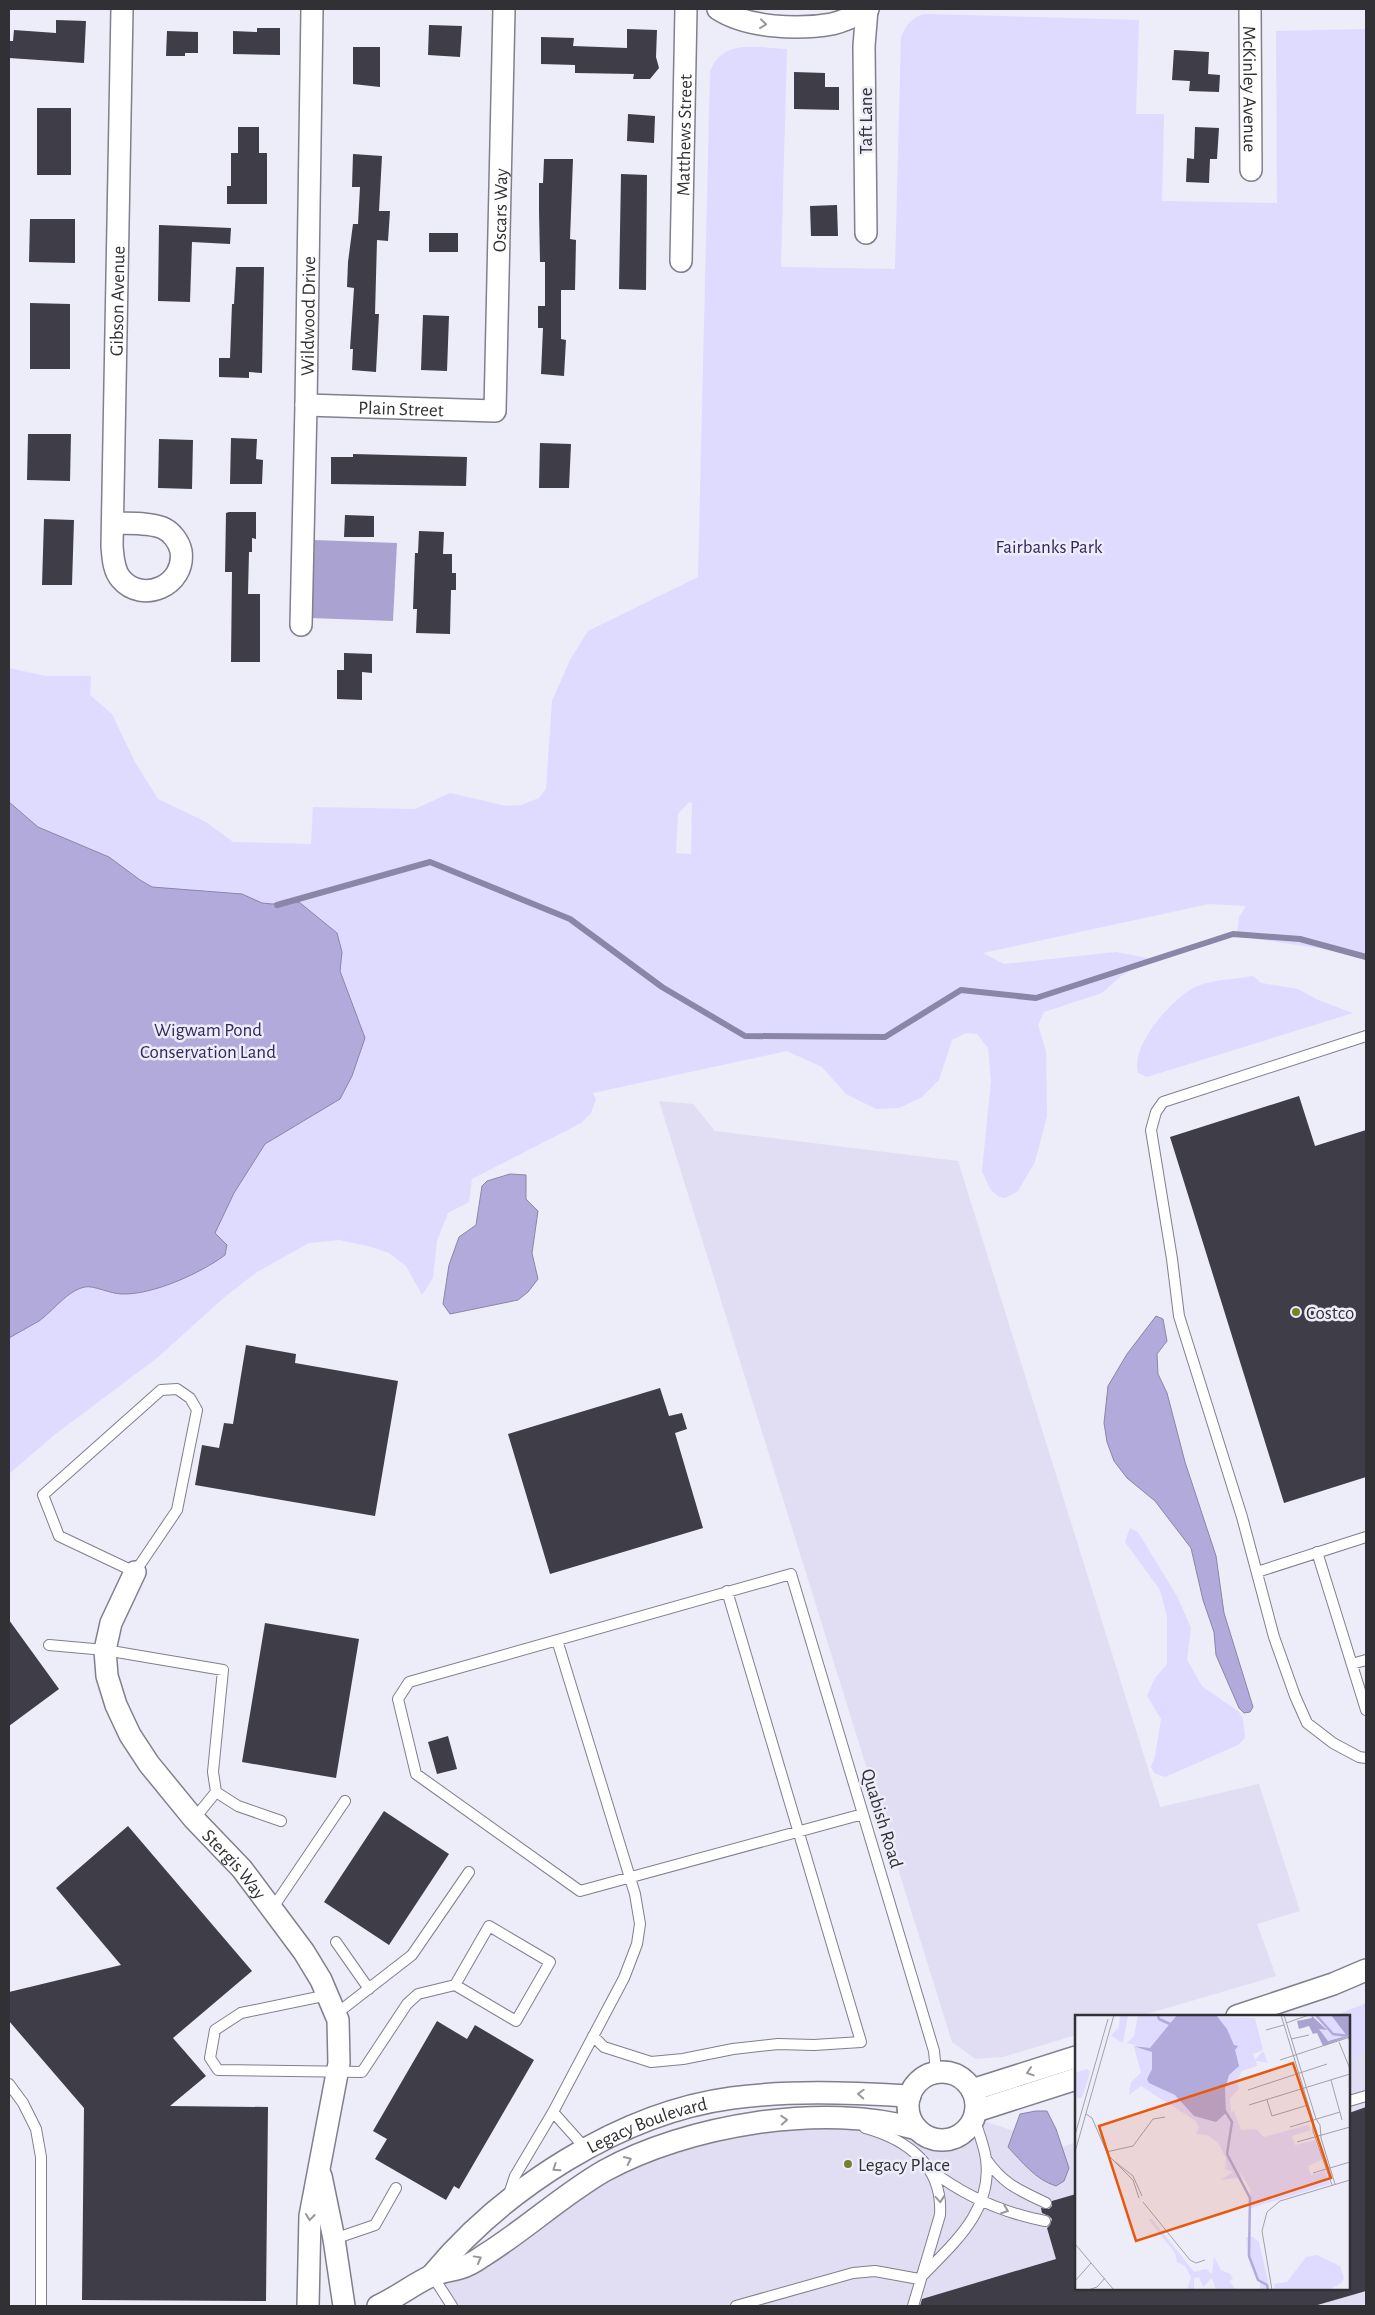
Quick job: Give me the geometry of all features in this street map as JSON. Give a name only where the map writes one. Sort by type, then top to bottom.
[{"type":"street","name":"Gibson Avenue","points":[[113,523],[163,528],[175,538],[180,548],[181,564],[171,582],[161,588],[150,590],[132,586],[121,579],[114,565],[113,523],[122,9]]},
{"type":"street","name":"Wildwood Drive","points":[[301,625],[312,9]]},
{"type":"street","name":"Oscars Way","points":[[494,411],[504,9]]},
{"type":"street","name":"Matthews Street","points":[[680,261],[686,9]]},
{"type":"street","points":[[718,9],[733,17],[757,24],[806,26],[833,24],[868,9]]},
{"type":"street","name":"Taft Lane","points":[[866,232],[864,46],[868,9]]},
{"type":"street","name":"McKinley Avenue","points":[[1250,9],[1251,170]]},
{"type":"street","name":"Plain Street","points":[[306,406],[494,411]]},
{"type":"street","name":"Stergis Way","points":[[135,1572],[111,1623],[105,1650],[107,1676],[116,1705],[130,1735],[149,1764],[194,1819],[242,1869],[304,1952],[328,1995],[336,2014],[339,2040],[338,2071],[310,2216],[308,2306]]},
{"type":"street","points":[[1240,2015],[1333,1984],[1366,1970]]},
{"type":"street","points":[[972,2090],[1075,2057]]},
{"type":"street","points":[[975,2114],[972,2090],[966,2081],[957,2075],[947,2072],[936,2072],[920,2081],[910,2096],[909,2114],[917,2129],[929,2138],[949,2140],[962,2134],[975,2114],[1075,2079]]},
{"type":"street","name":"Legacy Boulevard","points":[[432,2275],[472,2231],[559,2166],[586,2149],[654,2119],[694,2106],[730,2098],[796,2092],[910,2096]]},
{"type":"street","name":"Legacy Boulevard","points":[[378,2306],[432,2275],[462,2268],[483,2256],[575,2189],[632,2158],[710,2131],[762,2122],[823,2119],[874,2119],[917,2129]]},
{"type":"street","name":"Stergis Way","points":[[319,2169],[334,2239],[344,2306]]},
{"type":"lane","points":[[1366,1036],[1163,1102],[1156,1112],[1151,1130],[1171,1249],[1179,1316],[1242,1517],[1274,1637],[1295,1696],[1308,1723],[1334,1743],[1359,1757],[1366,1758]]},
{"type":"lane","points":[[177,1389],[190,1398],[197,1410],[177,1510],[135,1572],[60,1536],[43,1495],[161,1390],[177,1389]]},
{"type":"lane","points":[[1257,1572],[1366,1537]]},
{"type":"lane","points":[[1318,1552],[1366,1708]]},
{"type":"lane","name":"Quabish Road","points":[[727,1591],[791,1574],[934,2051],[936,2072]]},
{"type":"lane","points":[[593,2036],[604,2047],[651,2062],[778,2044],[814,2045],[861,2042],[798,1831],[727,1591],[409,1682],[398,1699],[416,1774],[580,1892],[798,1831],[863,1814]]},
{"type":"lane","points":[[504,2206],[515,2176],[552,2112],[624,1978],[637,1944],[640,1924],[635,1894],[557,1640]]},
{"type":"lane","points":[[49,1644],[105,1650],[223,1670],[212,1772],[216,1792],[238,1806],[281,1821]]},
{"type":"lane","points":[[1352,1664],[1366,1660]]},
{"type":"lane","points":[[194,1819],[216,1792]]},
{"type":"lane","points":[[272,1909],[346,1801]]},
{"type":"lane","points":[[336,2014],[412,1955],[469,1872]]},
{"type":"lane","points":[[328,1995],[241,2013],[215,2030],[210,2058],[218,2070],[362,2072],[407,2004],[418,1994],[454,1985],[516,2021],[550,1962],[489,1926],[454,1985]]},
{"type":"lane","points":[[336,1942],[369,1989]]},
{"type":"lane","points":[[9,2084],[23,2103],[36,2129],[41,2157],[41,2306]]},
{"type":"lane","points":[[1350,2101],[1366,2096]]},
{"type":"lane","points":[[552,2112],[586,2149]]},
{"type":"lane","points":[[920,2279],[964,2233],[982,2201],[986,2182],[986,2159],[975,2114]]},
{"type":"lane","points":[[823,2119],[876,2131],[915,2153],[932,2170],[961,2191],[982,2201],[1030,2218],[1045,2221]]},
{"type":"lane","points":[[986,2159],[996,2174],[1007,2184],[1046,2202]]},
{"type":"lane","points":[[913,2306],[940,2215],[941,2200],[939,2187],[932,2170]]},
{"type":"lane","points":[[334,2239],[375,2225],[396,2188]]},
{"type":"lane","points":[[736,2306],[853,2273],[875,2271],[920,2279]]},
{"type":"lane","points":[[432,2275],[452,2306]]},
{"type":"shaded area","points":[[314,540],[397,543],[393,621],[310,618]]},
{"type":"shaded area","points":[[9,802],[38,827],[109,857],[152,887],[242,894],[262,903],[299,902],[337,933],[342,952],[340,971],[365,1038],[352,1076],[340,1099],[265,1144],[234,1193],[215,1233],[227,1245],[225,1255],[190,1276],[148,1291],[122,1294],[97,1288],[85,1287],[79,1289],[67,1296],[39,1321],[9,1338]]},
{"type":"shaded area","points":[[659,1101],[693,1104],[715,1131],[958,1161],[1160,1807],[1259,1784],[1300,1911],[1257,1924],[1276,1976],[1143,2015],[1075,2015],[1075,2035],[1003,2057],[975,2059],[952,2042]]},
{"type":"shaded area","points":[[510,1174],[526,1175],[526,1199],[538,1211],[532,1253],[538,1279],[528,1292],[518,1300],[450,1314],[443,1304],[449,1265],[459,1237],[476,1225],[482,1186],[487,1181]]},
{"type":"shaded area","points":[[1156,1316],[1163,1319],[1167,1341],[1157,1354],[1158,1374],[1167,1393],[1185,1462],[1216,1556],[1224,1613],[1253,1707],[1250,1712],[1244,1713],[1239,1708],[1216,1655],[1214,1632],[1203,1600],[1191,1548],[1155,1501],[1127,1478],[1114,1461],[1107,1442],[1104,1423],[1108,1386],[1127,1354]]},
{"type":"shaded area","name":"Legacy Place","points":[[1366,2033],[1366,2306],[452,2306],[438,2283],[605,2171],[762,2122],[923,2134],[943,2140],[955,2138],[962,2134],[974,2118],[1063,2147],[1075,2142],[1075,2290],[1350,2290],[1350,2039]]},
{"type":"shaded area","points":[[1047,2111],[1056,2129],[1069,2168],[1064,2181],[1056,2186],[1036,2175],[1008,2147],[1020,2114]]},
{"type":"green space","points":[[925,14],[1139,20],[1136,114],[1164,114],[1162,201],[1277,203],[1276,31],[1366,29],[1366,955],[1250,938],[1237,933],[1239,917],[1246,906],[1209,904],[983,953],[1004,964],[1116,952],[1152,959],[1121,976],[1102,993],[1044,1012],[1038,1025],[1046,1051],[1047,1116],[1035,1162],[1018,1191],[1005,1198],[999,1197],[990,1189],[982,1171],[991,1081],[988,1048],[977,1034],[966,1033],[952,1040],[939,1080],[922,1097],[899,1108],[876,1109],[846,1094],[822,1067],[787,1051],[593,1093],[596,1099],[591,1113],[581,1123],[472,1179],[469,1202],[448,1213],[437,1241],[433,1278],[422,1295],[406,1266],[389,1253],[372,1247],[339,1240],[309,1243],[257,1272],[227,1295],[157,1358],[53,1436],[9,1474],[9,668],[46,676],[91,676],[90,695],[112,714],[135,762],[158,799],[206,822],[233,842],[311,844],[313,807],[415,809],[450,793],[506,806],[521,805],[539,798],[546,789],[552,701],[570,660],[588,631],[698,577],[710,72],[716,61],[723,54],[742,47],[787,49],[781,267],[895,269],[901,37],[910,22],[916,17]],"holes":[[[692,802],[691,854],[676,853],[678,814],[688,803]]]},
{"type":"green space","points":[[1253,976],[1261,983],[1298,989],[1318,1000],[1353,1013],[1147,1077],[1138,1073],[1137,1062],[1140,1049],[1146,1037],[1175,1002],[1195,987],[1201,985],[1215,981]]},
{"type":"green space","points":[[1130,1528],[1138,1532],[1178,1598],[1191,1628],[1187,1660],[1202,1686],[1239,1712],[1243,1719],[1245,1738],[1238,1745],[1165,1777],[1154,1773],[1151,1767],[1155,1756],[1161,1719],[1147,1696],[1155,1678],[1167,1664],[1167,1617],[1160,1590],[1125,1542]]},
{"type":"green space","points":[[1366,2003],[1366,2051],[1350,2057],[1350,2015],[1336,2015]]},
{"type":"building","points":[[56,20],[86,21],[84,63],[9,58],[9,41],[13,41],[14,30],[56,33]]},
{"type":"building","points":[[429,25],[462,26],[460,57],[428,55]]},
{"type":"building","points":[[257,28],[280,28],[280,55],[233,54],[233,31],[257,32]]},
{"type":"building","points":[[627,29],[657,30],[656,57],[659,68],[650,79],[633,79],[634,74],[575,73],[575,65],[541,64],[541,37],[574,38],[573,46],[627,48]]},
{"type":"building","points":[[167,31],[198,32],[198,53],[185,53],[185,56],[166,56]]},
{"type":"building","points":[[353,47],[380,47],[380,87],[353,84]]},
{"type":"building","points":[[1174,50],[1209,52],[1208,74],[1220,75],[1219,92],[1189,91],[1190,81],[1172,80]]},
{"type":"building","points":[[794,72],[825,73],[825,87],[839,87],[839,110],[794,109]]},
{"type":"building","points":[[37,108],[71,108],[71,175],[37,175]]},
{"type":"building","points":[[628,114],[655,116],[654,143],[627,141]]},
{"type":"building","points":[[238,127],[259,127],[259,153],[267,153],[267,204],[227,204],[227,186],[231,186],[231,153],[238,153]]},
{"type":"building","points":[[1195,127],[1219,128],[1217,159],[1210,159],[1209,183],[1186,182],[1187,158],[1194,159]]},
{"type":"building","points":[[353,154],[382,156],[379,211],[390,211],[388,241],[377,240],[375,314],[379,314],[376,372],[352,370],[353,349],[350,349],[354,288],[347,287],[348,262],[353,224],[358,224],[360,187],[352,187]]},
{"type":"building","points":[[544,159],[573,159],[570,239],[576,240],[575,290],[561,290],[561,339],[566,340],[564,376],[541,374],[543,328],[538,328],[538,306],[545,306],[545,262],[540,262],[539,183],[543,183]]},
{"type":"building","points":[[621,174],[647,175],[646,290],[619,289]]},
{"type":"building","points":[[837,205],[838,236],[811,236],[810,206]]},
{"type":"building","points":[[30,219],[75,219],[75,263],[29,262]]},
{"type":"building","points":[[159,225],[231,228],[230,244],[192,242],[190,302],[158,301]]},
{"type":"building","points":[[429,233],[458,233],[458,252],[429,252]]},
{"type":"building","points":[[236,267],[264,267],[262,373],[249,372],[249,378],[219,377],[219,358],[230,358],[232,304],[234,304]]},
{"type":"building","points":[[30,303],[70,304],[70,369],[30,369]]},
{"type":"building","points":[[423,315],[449,316],[447,371],[421,370]]},
{"type":"building","points":[[28,434],[71,434],[70,481],[27,480]]},
{"type":"building","points":[[231,438],[257,439],[256,459],[263,460],[262,484],[230,484]]},
{"type":"building","points":[[159,439],[193,440],[192,489],[158,488]]},
{"type":"building","points":[[540,443],[571,444],[569,488],[539,488]]},
{"type":"building","points":[[353,454],[467,457],[466,486],[331,484],[331,457],[353,457]]},
{"type":"building","points":[[256,512],[256,539],[252,538],[252,552],[249,552],[248,594],[260,594],[260,662],[231,662],[232,572],[225,572],[226,513]]},
{"type":"building","points":[[345,515],[374,516],[374,537],[344,537]]},
{"type":"building","points":[[44,519],[74,520],[72,585],[42,585]]},
{"type":"building","points":[[419,531],[444,532],[443,554],[452,554],[452,573],[456,573],[456,590],[451,590],[450,634],[416,633],[417,609],[413,609],[415,553],[418,553]]},
{"type":"building","points":[[344,653],[372,654],[372,673],[362,672],[362,700],[337,699],[337,670],[344,670]]},
{"type":"building","name":"Costco","points":[[1299,1096],[1315,1146],[1366,1130],[1366,1477],[1284,1503],[1170,1137]]},
{"type":"building","points":[[246,1345],[296,1354],[295,1363],[398,1381],[375,1516],[195,1485],[202,1445],[219,1448],[224,1423],[233,1424]]},
{"type":"building","points":[[660,1388],[669,1416],[682,1413],[687,1429],[675,1433],[703,1528],[550,1574],[508,1434]]},
{"type":"building","points":[[9,1620],[59,1689],[9,1726]]},
{"type":"building","points":[[265,1623],[359,1639],[336,1778],[242,1762]]},
{"type":"building","points":[[448,1736],[457,1769],[437,1774],[428,1742]]},
{"type":"building","points":[[384,1811],[449,1854],[389,1945],[324,1902]]},
{"type":"building","points":[[128,1826],[252,1971],[173,2038],[206,2076],[170,2106],[268,2107],[266,2301],[82,2300],[84,2108],[9,2021],[9,1992],[121,1965],[56,1888]]},
{"type":"building","points":[[437,2021],[467,2039],[475,2025],[534,2060],[459,2189],[454,2186],[446,2200],[375,2159],[387,2139],[373,2131]]},
{"type":"building","points":[[1366,2107],[1366,2291],[1314,2306],[920,2306],[922,2299],[1056,2259],[1047,2228],[1052,2219],[1042,2213],[1041,2208],[1049,2209],[1052,2206],[1052,2201],[1075,2194],[1075,2290],[1350,2290],[1350,2113]]},
{"type":"waterway","points":[[277,905],[430,862],[570,919],[662,987],[745,1036],[885,1037],[961,990],[1036,998],[1233,934],[1300,939],[1366,957]]},
{"type":"place","name":"Costco","points":[[1296,1312]]},
{"type":"place","name":"Legacy Place","points":[[848,2164]]},
{"type":"park label","name":"Fairbanks Park","points":[[1049,546]]},
{"type":"park label","name":"Wigwam Pond Conservation Land","points":[[208,1040]]}]
